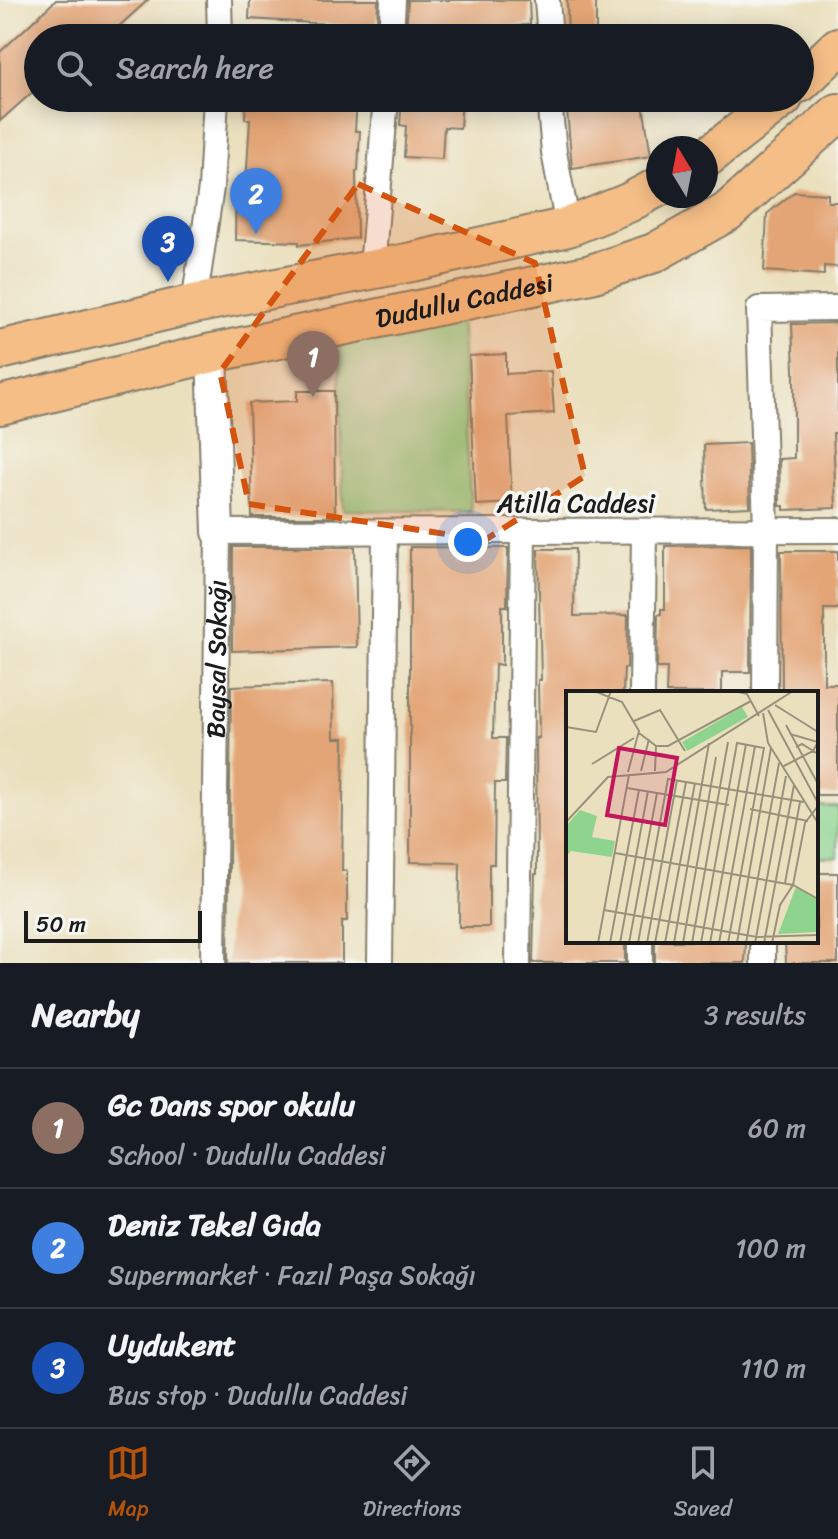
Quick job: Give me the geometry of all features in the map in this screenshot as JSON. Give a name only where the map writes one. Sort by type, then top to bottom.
[{"type":"main road","points":[[814,70],[838,47]]},
{"type":"main road","points":[[718,149],[765,112]]},
{"type":"main road","name":"Dudullu Caddesi","points":[[0,405],[212,353],[591,274],[654,253],[727,212],[834,120]]},
{"type":"main road","name":"Dudullu Caddesi","points":[[0,350],[194,304],[568,227],[646,193]]},
{"type":"street","points":[[219,0],[220,24]]},
{"type":"street","points":[[392,24],[393,0]]},
{"type":"street","points":[[547,0],[549,24]]},
{"type":"street","points":[[194,304],[211,188],[215,112]]},
{"type":"street","points":[[372,269],[385,112]]},
{"type":"street","points":[[550,112],[554,152],[568,227]]},
{"type":"street","points":[[765,691],[766,530],[759,309],[838,308]]},
{"type":"street","name":"Baysal Sokağı","points":[[212,353],[218,532],[213,963]]},
{"type":"street","name":"Atilla Caddesi","points":[[218,532],[838,530]]},
{"type":"street","points":[[518,963],[523,531]]},
{"type":"street","points":[[642,691],[644,531]]},
{"type":"street","points":[[380,963],[385,532]]},
{"type":"highlighted area","points":[[358,184],[535,263],[585,476],[485,540],[249,504],[220,372]]},
{"type":"green space","points":[[460,317],[471,512],[343,510],[339,340]]},
{"type":"green space","points":[[818,807],[838,807],[838,857],[818,857]]},
{"type":"building","points":[[56,0],[148,0],[121,24],[30,24]]},
{"type":"building","points":[[250,0],[378,0],[377,24],[249,19]]},
{"type":"building","points":[[408,0],[529,0],[530,24],[407,24]]},
{"type":"building","points":[[567,0],[596,0],[596,24],[568,24]]},
{"type":"building","points":[[24,30],[24,100],[0,121],[0,52]]},
{"type":"building","points":[[245,112],[356,112],[355,131],[360,131],[356,171],[357,238],[299,245],[299,242],[235,240],[236,184],[246,184],[250,119],[245,119]]},
{"type":"building","points":[[401,112],[461,112],[460,128],[444,127],[442,159],[404,157],[406,126],[400,125]]},
{"type":"building","points":[[567,112],[644,112],[648,136],[646,157],[572,168]]},
{"type":"building","points":[[794,192],[828,194],[828,202],[838,202],[838,267],[824,266],[824,275],[764,271],[767,214]]},
{"type":"building","points":[[838,323],[838,433],[833,433],[836,508],[784,510],[784,506],[780,506],[779,459],[794,458],[792,324]]},
{"type":"building","points":[[506,354],[506,374],[551,371],[554,413],[508,416],[512,503],[476,505],[469,356]]},
{"type":"building","points":[[297,391],[334,391],[335,517],[252,517],[249,403],[297,401]]},
{"type":"building","points":[[748,443],[750,507],[706,509],[704,445]]},
{"type":"building","points":[[751,545],[750,672],[722,672],[722,691],[666,691],[667,668],[657,668],[658,615],[661,609],[665,609],[665,546]]},
{"type":"building","points":[[233,547],[355,547],[357,647],[232,651]]},
{"type":"building","points":[[410,547],[508,548],[507,606],[502,606],[502,665],[495,664],[493,738],[506,738],[505,783],[495,783],[494,864],[489,864],[489,927],[459,927],[460,863],[410,862]]},
{"type":"building","points":[[538,549],[575,549],[574,616],[628,615],[627,668],[624,668],[623,691],[566,691],[566,943],[625,943],[625,963],[533,963],[537,874],[536,738],[539,738],[538,680],[541,680]]},
{"type":"building","points":[[781,551],[838,551],[838,609],[824,609],[824,684],[838,684],[838,795],[818,795],[818,691],[782,691]]},
{"type":"building","points":[[333,683],[334,738],[344,738],[342,871],[347,871],[347,921],[342,921],[342,963],[228,963],[231,686]]},
{"type":"building","points":[[818,873],[838,873],[838,963],[786,963],[785,943],[818,943]]},
{"type":"building","points":[[655,943],[746,943],[745,963],[655,963]]},
{"type":"place","name":"Deniz Tekel Gıda","points":[[256,234]]},
{"type":"place","name":"Uydukent","points":[[168,282]]},
{"type":"place","name":"Gc Dans spor okulu","points":[[313,397]]}]
